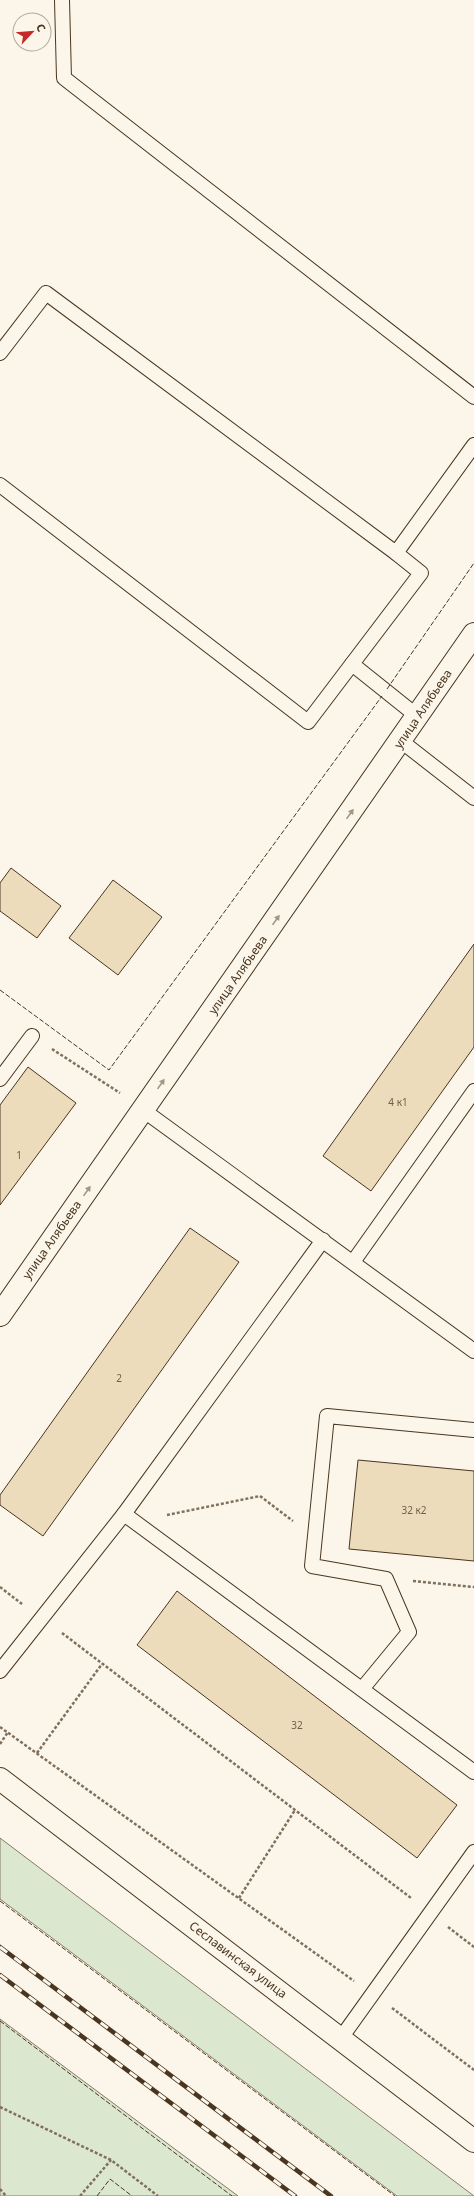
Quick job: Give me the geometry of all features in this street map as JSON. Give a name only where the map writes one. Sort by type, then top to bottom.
[{"type":"street","name":"улица Алябьева","points":[[0,1315],[401,741],[474,634]]},
{"type":"street","name":"Сеславинская улица","points":[[0,1779],[474,2141]]},
{"type":"lane","points":[[62,0],[64,78],[474,397]]},
{"type":"lane","points":[[0,353],[46,293],[421,573],[308,722],[0,484]]},
{"type":"lane","points":[[396,553],[474,445]]},
{"type":"lane","points":[[352,664],[417,716]]},
{"type":"lane","points":[[401,741],[474,798]]},
{"type":"lane","points":[[0,1079],[32,1036]]},
{"type":"lane","points":[[353,1262],[474,1091]]},
{"type":"lane","points":[[144,1110],[474,1351]]},
{"type":"lane","points":[[0,1671],[130,1518],[323,1240]]},
{"type":"lane","points":[[362,1689],[409,1632],[386,1579],[312,1566],[327,1416],[474,1430]]},
{"type":"lane","points":[[130,1518],[474,1772]]},
{"type":"lane","points":[[341,2038],[474,1852]]},
{"type":"path","points":[[32,1036],[144,1110]]},
{"type":"path","points":[[130,1518],[260,1496],[315,1539]]},
{"type":"path","points":[[386,1579],[474,1587]]},
{"type":"path","points":[[43,1619],[474,1947]]},
{"type":"path","points":[[37,1753],[102,1664]]},
{"type":"path","points":[[0,1727],[372,1994],[474,2070]]},
{"type":"path","points":[[0,1744],[8,1732]]},
{"type":"path","points":[[239,1898],[295,1810]]},
{"type":"path","points":[[0,2107],[111,2160],[158,2196]]},
{"type":"path","points":[[80,2196],[111,2160]]},
{"type":"path","points":[[0,2189],[5,2195],[0,2196]]},
{"type":"green space","points":[[0,1838],[474,2196],[397,2196],[0,1899]]},
{"type":"green space","points":[[0,2019],[238,2196],[0,2196]]},
{"type":"building","points":[[11,868],[61,906],[37,938],[0,911],[0,883]]},
{"type":"building","points":[[113,880],[162,917],[118,975],[69,938]]},
{"type":"building","points":[[474,944],[474,1047],[371,1191],[323,1156]]},
{"type":"building","points":[[28,1067],[76,1103],[0,1205],[0,1105]]},
{"type":"building","points":[[190,1228],[239,1262],[43,1536],[0,1505],[0,1495]]},
{"type":"building","points":[[358,1460],[474,1471],[474,1561],[349,1549]]},
{"type":"building","points":[[177,1591],[457,1805],[417,1858],[137,1645]]},
{"type":"railway","points":[[0,1947],[331,2196]]},
{"type":"railway","points":[[0,1975],[295,2196]]},
{"type":"fence","points":[[387,689],[474,563]]},
{"type":"fence","points":[[0,990],[109,1070],[382,696]]},
{"type":"fence","points":[[0,1901],[395,2196]]},
{"type":"fence","points":[[0,2021],[232,2196]]},
{"type":"fence","points":[[97,2196],[110,2179],[132,2196]]}]
